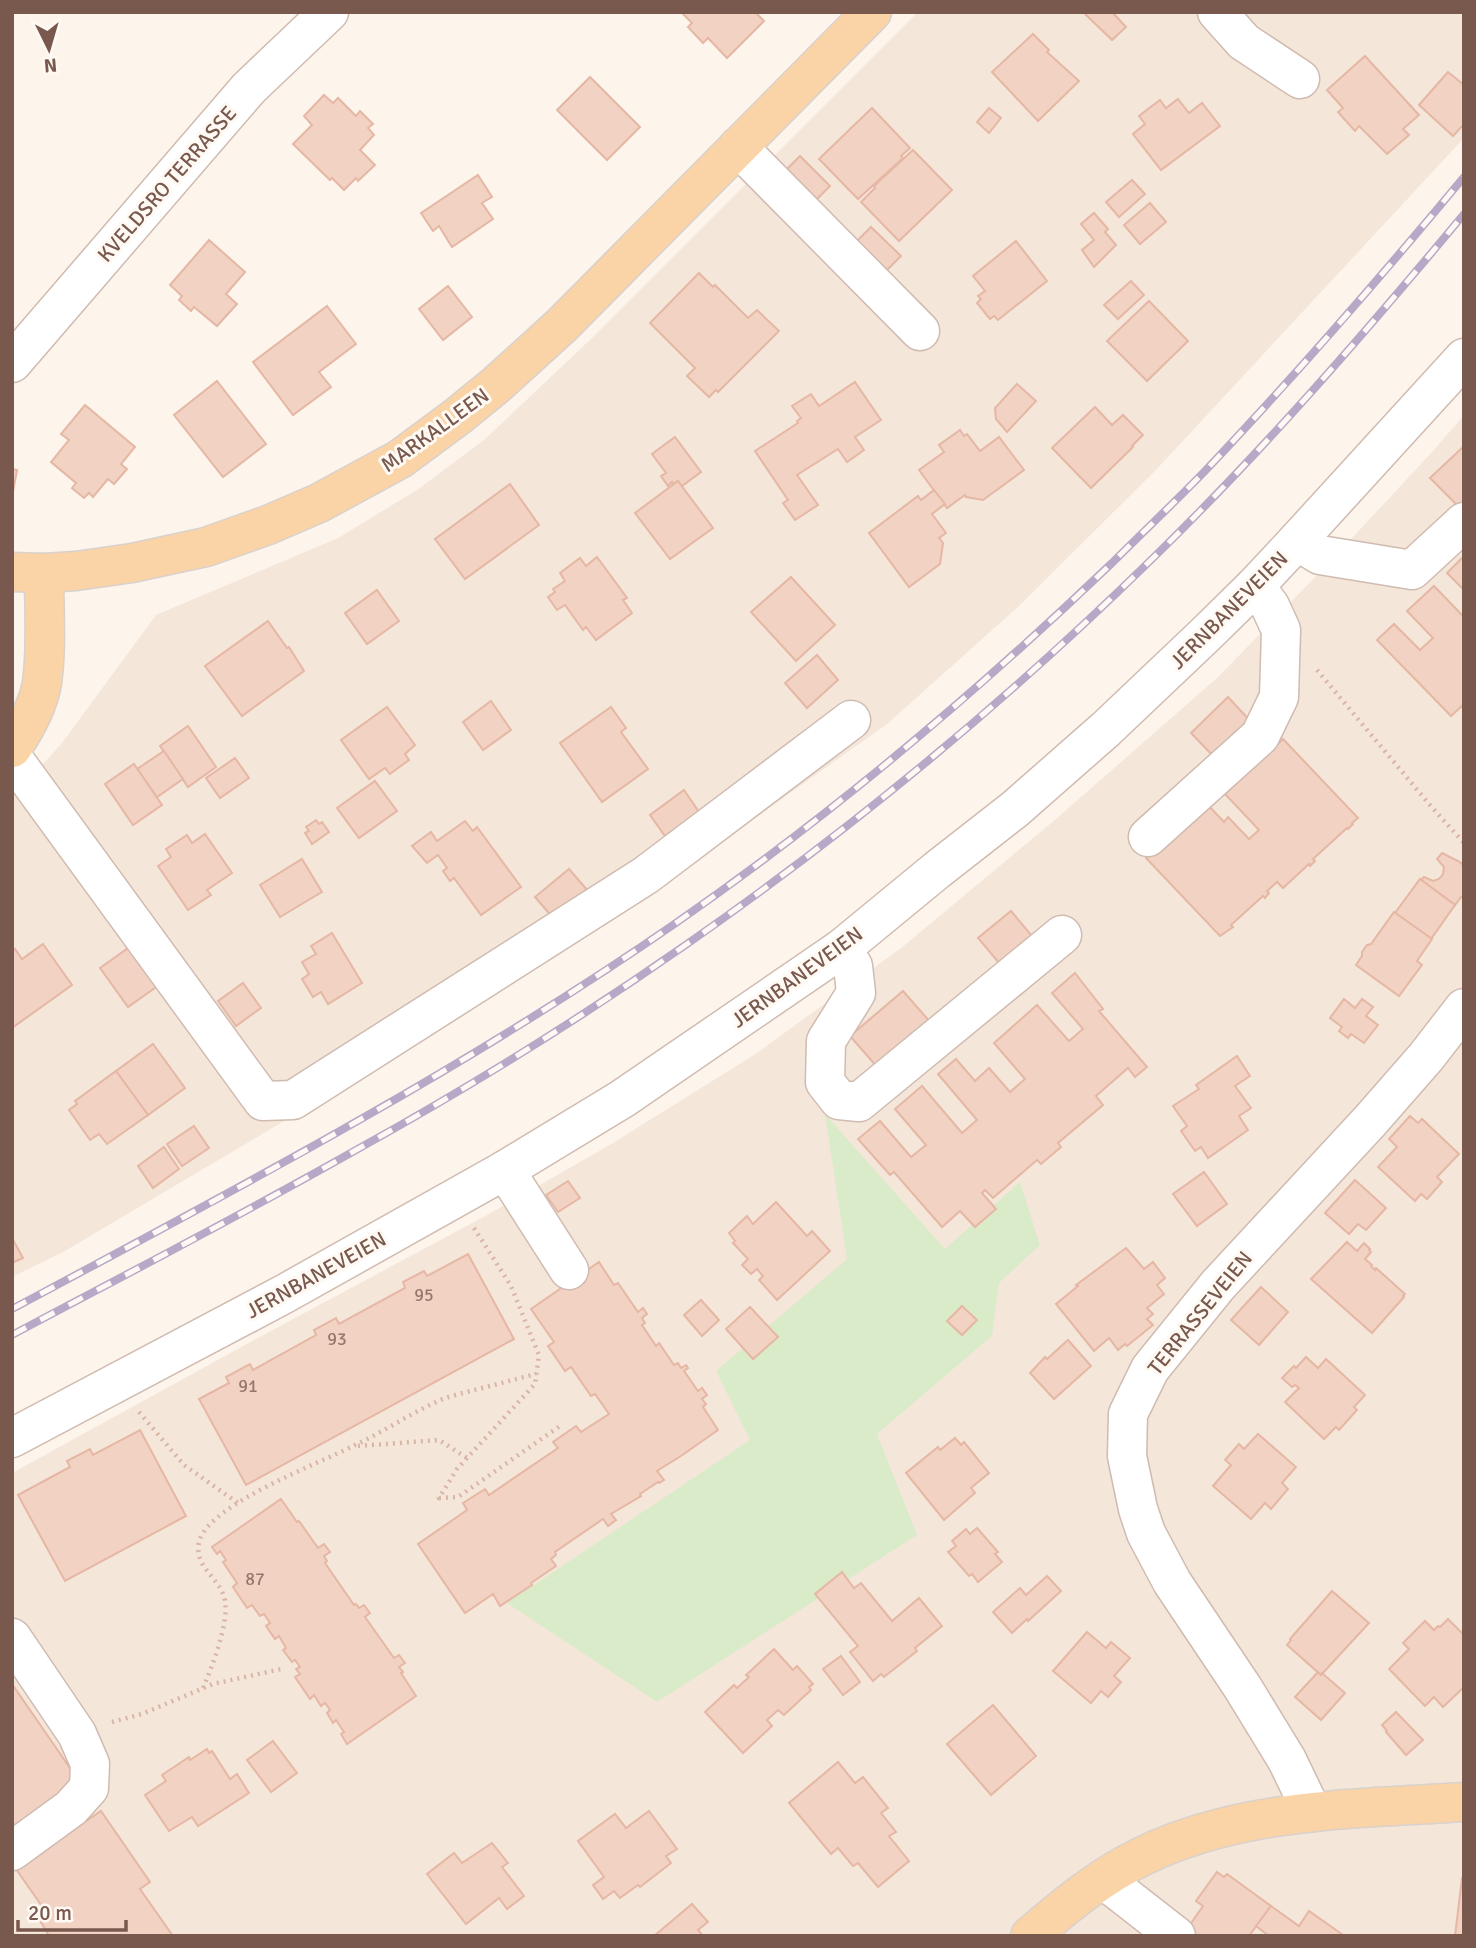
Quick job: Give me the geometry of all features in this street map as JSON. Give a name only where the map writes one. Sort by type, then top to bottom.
[{"type":"main road","name":"MARKALLEEN","points":[[12,748],[26,727],[42,685],[44,631],[28,572],[76,571],[132,563],[206,547],[268,525],[318,503],[400,459],[505,378],[562,325],[872,12]]},
{"type":"main road","points":[[1030,1936],[1103,1879],[1143,1856],[1190,1836],[1242,1822],[1312,1812],[1464,1802]]},
{"type":"street","name":"KVELDSRO TERRASSE","points":[[12,363],[249,88],[329,12]]},
{"type":"street","points":[[1217,12],[1244,42],[1300,79]]},
{"type":"street","points":[[738,147],[919,331]]},
{"type":"street","name":"JERNBANEVEIEN","points":[[12,1438],[286,1293],[505,1170],[622,1099],[841,948],[1015,809],[1106,729],[1255,586],[1464,358]]},
{"type":"street","points":[[1297,541],[1320,555],[1412,570],[1464,523]]},
{"type":"street","points":[[1148,837],[1260,736],[1279,697],[1282,630],[1270,606],[1255,586]]},
{"type":"street","points":[[12,757],[263,1101],[293,1100],[646,875],[851,720]]},
{"type":"street","points":[[841,948],[853,966],[856,993],[826,1041],[825,1082],[839,1100],[859,1102],[1062,935]]},
{"type":"street","name":"TERRASSEVEIEN","points":[[1312,1812],[1287,1760],[1243,1688],[1171,1582],[1146,1533],[1127,1456],[1129,1414],[1150,1369],[1217,1285],[1394,1093],[1464,1008]]},
{"type":"street","points":[[505,1170],[569,1270]]},
{"type":"street","points":[[12,1638],[77,1734],[90,1764],[89,1788],[71,1808],[12,1852]]},
{"type":"street","points":[[1103,1879],[1176,1936]]},
{"type":"path","points":[[1333,688],[1464,842]]},
{"type":"path","points":[[470,1220],[510,1286],[538,1356],[535,1384],[457,1469],[439,1498],[458,1497],[563,1424]]},
{"type":"path","points":[[203,1688],[216,1656],[225,1612],[225,1600],[202,1565],[198,1551],[206,1528],[238,1503],[269,1485],[354,1446],[444,1398],[536,1374]]},
{"type":"path","points":[[120,1381],[134,1405],[184,1465],[238,1503]]},
{"type":"path","points":[[354,1446],[439,1440],[467,1458]]},
{"type":"path","points":[[77,1734],[142,1714],[213,1684],[281,1669]]},
{"type":"shaded area","points":[[918,12],[1464,12],[1464,138],[1156,470],[1018,607],[887,724],[720,843],[325,1097],[65,1251],[12,1277],[12,795],[62,743],[156,615],[338,538],[417,490],[484,440],[592,338]]},
{"type":"shaded area","points":[[1464,415],[1464,1936],[12,1936],[12,1473],[489,1214],[608,1146],[757,1053],[901,948],[1057,818],[1218,677],[1326,566]]},
{"type":"green space","points":[[825,1114],[945,1249],[1020,1182],[1040,1245],[999,1283],[992,1336],[877,1434],[917,1535],[657,1702],[507,1603],[750,1440],[716,1371],[847,1259]]},
{"type":"building","points":[[681,12],[755,12],[764,21],[727,58],[708,38],[703,43],[688,27],[692,23]]},
{"type":"building","points":[[1083,12],[1116,12],[1114,14],[1126,27],[1112,40]]},
{"type":"building","points":[[1033,34],[1049,50],[1047,52],[1079,81],[1038,121],[992,72]]},
{"type":"building","points":[[1365,56],[1419,115],[1403,129],[1409,135],[1387,154],[1359,126],[1355,131],[1338,112],[1343,108],[1327,90]]},
{"type":"building","points":[[1448,72],[1464,85],[1464,124],[1453,136],[1419,105]]},
{"type":"building","points":[[590,77],[640,127],[607,160],[557,110]]},
{"type":"building","points":[[324,95],[333,103],[338,98],[356,116],[360,111],[373,124],[368,128],[374,135],[360,150],[375,165],[344,190],[293,144],[312,125],[304,116]]},
{"type":"building","points":[[1178,99],[1189,113],[1202,103],[1220,126],[1161,170],[1133,134],[1145,124],[1139,116],[1160,100],[1166,108]]},
{"type":"building","points":[[872,108],[910,148],[901,156],[903,158],[858,199],[819,159]]},
{"type":"building","points":[[989,108],[1001,118],[989,133],[977,122]]},
{"type":"building","points":[[913,150],[952,190],[899,241],[861,202],[874,186]]},
{"type":"building","points":[[800,156],[830,186],[815,201],[785,171]]},
{"type":"building","points":[[478,175],[492,197],[482,203],[493,219],[452,247],[439,226],[433,231],[421,213]]},
{"type":"building","points":[[1132,180],[1145,194],[1119,217],[1106,202]]},
{"type":"building","points":[[1150,203],[1166,222],[1140,244],[1124,225]]},
{"type":"building","points":[[1094,213],[1108,229],[1105,232],[1116,245],[1094,267],[1082,250],[1094,240],[1081,224]]},
{"type":"building","points":[[871,227],[901,256],[885,272],[855,243]]},
{"type":"building","points":[[209,240],[245,272],[226,294],[237,304],[217,326],[194,307],[191,311],[179,300],[182,296],[170,285]]},
{"type":"building","points":[[1016,241],[1047,281],[998,320],[994,316],[990,319],[977,303],[981,299],[978,296],[985,291],[973,276]]},
{"type":"building","points":[[699,273],[748,318],[757,310],[779,331],[718,392],[716,390],[709,397],[687,376],[695,368],[650,323]]},
{"type":"building","points":[[1131,281],[1144,295],[1118,319],[1104,305]]},
{"type":"building","points":[[448,286],[472,317],[443,340],[419,309]]},
{"type":"building","points":[[1149,301],[1188,341],[1147,381],[1107,341]]},
{"type":"building","points":[[327,306],[356,344],[319,372],[331,387],[293,415],[253,362]]},
{"type":"building","points":[[217,381],[266,444],[223,477],[174,415]]},
{"type":"building","points":[[855,382],[881,420],[855,437],[864,450],[847,462],[838,449],[797,475],[818,505],[795,520],[783,503],[788,500],[755,451],[798,423],[801,418],[792,406],[811,394],[819,406]]},
{"type":"building","points":[[1017,384],[1036,401],[1007,432],[996,419],[995,408]]},
{"type":"building","points":[[85,405],[135,447],[121,464],[127,469],[114,484],[108,479],[93,497],[89,493],[84,498],[72,488],[76,483],[51,462],[69,440],[61,434]]},
{"type":"building","points":[[1095,407],[1112,425],[1123,415],[1143,435],[1091,488],[1052,448]]},
{"type":"building","points":[[960,430],[964,436],[967,434],[980,451],[999,437],[1024,470],[983,500],[965,495],[947,508],[919,470],[944,452],[939,445]]},
{"type":"building","points":[[675,437],[701,472],[682,486],[678,481],[668,486],[661,476],[666,473],[652,454]]},
{"type":"building","points":[[1464,446],[1464,504],[1460,508],[1430,478]]},
{"type":"building","points":[[12,469],[17,470],[12,497]]},
{"type":"building","points":[[678,481],[713,528],[670,559],[635,513]]},
{"type":"building","points":[[510,484],[539,525],[465,579],[435,539]]},
{"type":"building","points":[[934,490],[945,504],[932,514],[946,533],[939,538],[943,543],[940,564],[909,587],[869,533],[918,496],[921,500]]},
{"type":"building","points":[[1464,556],[1464,590],[1447,573]]},
{"type":"building","points":[[597,557],[627,598],[623,600],[632,613],[596,640],[586,627],[583,630],[565,605],[557,610],[548,597],[555,592],[553,589],[565,581],[560,573],[580,558],[586,566]]},
{"type":"building","points":[[791,577],[835,625],[796,661],[751,612]]},
{"type":"building","points":[[1434,586],[1464,617],[1464,704],[1451,716],[1377,640],[1394,624],[1420,650],[1433,638],[1407,611]]},
{"type":"building","points":[[377,590],[399,621],[367,644],[345,613]]},
{"type":"building","points":[[268,621],[304,671],[242,716],[205,666]]},
{"type":"building","points":[[817,655],[838,680],[807,708],[785,683]]},
{"type":"building","points":[[1228,697],[1253,724],[1216,759],[1191,733]]},
{"type":"building","points":[[491,701],[511,730],[483,750],[463,722]]},
{"type":"building","points":[[387,707],[415,745],[405,754],[409,760],[390,774],[385,768],[369,779],[341,740]]},
{"type":"building","points":[[611,707],[626,728],[621,732],[648,769],[602,802],[560,743]]},
{"type":"building","points":[[188,726],[216,767],[188,787],[160,746]]},
{"type":"building","points":[[1283,739],[1358,818],[1313,859],[1315,861],[1310,866],[1309,864],[1283,888],[1277,882],[1267,891],[1269,893],[1265,898],[1263,896],[1231,925],[1233,927],[1220,936],[1146,858],[1206,803],[1224,822],[1228,817],[1249,839],[1259,830],[1225,794]]},
{"type":"building","points":[[164,751],[183,779],[157,797],[137,769]]},
{"type":"building","points":[[235,758],[249,778],[220,798],[206,778]]},
{"type":"building","points":[[134,764],[162,805],[133,825],[105,784]]},
{"type":"building","points":[[375,781],[397,811],[359,838],[337,808]]},
{"type":"building","points":[[684,790],[699,812],[665,836],[650,815]]},
{"type":"building","points":[[316,820],[319,824],[322,822],[329,832],[312,844],[305,833],[309,831],[306,827]]},
{"type":"building","points":[[465,821],[473,831],[477,827],[521,887],[481,915],[454,878],[450,881],[443,871],[447,868],[438,855],[427,863],[412,846],[431,832],[437,841]]},
{"type":"building","points":[[205,834],[232,873],[207,890],[211,895],[188,910],[158,866],[171,857],[166,849],[187,835],[192,843]]},
{"type":"building","points":[[1442,853],[1464,866],[1464,899],[1461,897],[1455,905],[1421,880],[1424,877],[1433,881],[1443,874],[1444,867],[1437,859]]},
{"type":"building","points":[[302,859],[322,892],[280,917],[260,885]]},
{"type":"building","points":[[569,869],[588,891],[554,919],[535,897]]},
{"type":"building","points":[[1420,879],[1455,905],[1431,939],[1395,913]]},
{"type":"building","points":[[1011,911],[1038,943],[1005,970],[978,938]]},
{"type":"building","points":[[1394,912],[1432,939],[1417,961],[1422,965],[1399,996],[1356,965],[1367,945],[1371,944]]},
{"type":"building","points":[[332,933],[362,983],[328,1004],[321,992],[313,997],[302,979],[309,974],[302,962],[316,954],[311,946]]},
{"type":"building","points":[[43,944],[72,985],[12,1028],[12,950],[15,949],[22,959]]},
{"type":"building","points":[[131,946],[159,985],[128,1007],[100,968]]},
{"type":"building","points":[[1075,973],[1103,1009],[1099,1011],[1147,1067],[1135,1077],[1128,1068],[1096,1096],[1103,1105],[1058,1143],[1061,1147],[1041,1164],[1037,1160],[993,1198],[985,1190],[982,1193],[996,1209],[975,1227],[960,1211],[942,1227],[894,1172],[890,1175],[858,1139],[880,1121],[911,1157],[926,1145],[895,1109],[922,1086],[962,1133],[977,1120],[938,1074],[956,1059],[975,1081],[989,1068],[1010,1092],[1025,1079],[994,1043],[1037,1005],[1069,1041],[1083,1029],[1052,993]]},
{"type":"building","points":[[243,983],[261,1008],[236,1026],[218,1001]]},
{"type":"building","points":[[903,991],[931,1023],[878,1068],[850,1036]]},
{"type":"building","points":[[1344,999],[1355,1008],[1362,999],[1373,1007],[1366,1016],[1378,1025],[1364,1043],[1351,1034],[1348,1038],[1339,1031],[1342,1027],[1330,1018]]},
{"type":"building","points":[[153,1044],[185,1088],[148,1115],[116,1071]]},
{"type":"building","points":[[1237,1056],[1250,1076],[1235,1086],[1251,1108],[1239,1116],[1248,1130],[1208,1158],[1201,1147],[1195,1151],[1181,1131],[1187,1126],[1173,1106],[1199,1089],[1196,1085]]},
{"type":"building","points":[[116,1071],[148,1115],[107,1144],[99,1134],[90,1140],[69,1110],[77,1104],[75,1101]]},
{"type":"building","points":[[1410,1116],[1418,1123],[1422,1119],[1459,1154],[1437,1177],[1442,1182],[1427,1199],[1421,1194],[1415,1201],[1378,1167],[1397,1147],[1389,1139]]},
{"type":"building","points":[[194,1126],[209,1148],[182,1166],[167,1144]]},
{"type":"building","points":[[164,1147],[179,1169],[153,1188],[138,1166]]},
{"type":"building","points":[[1204,1172],[1227,1204],[1197,1226],[1173,1194]]},
{"type":"building","points":[[1355,1180],[1386,1208],[1366,1230],[1358,1224],[1349,1234],[1325,1213]]},
{"type":"building","points":[[568,1181],[580,1198],[558,1212],[546,1195]]},
{"type":"building","points":[[776,1202],[807,1236],[812,1231],[830,1251],[777,1300],[759,1280],[763,1276],[757,1269],[751,1274],[742,1265],[748,1259],[733,1243],[735,1241],[729,1233],[747,1216],[753,1224]]},
{"type":"building","points":[[12,1238],[23,1258],[12,1263]]},
{"type":"building","points":[[1347,1242],[1357,1251],[1364,1243],[1371,1252],[1365,1259],[1405,1294],[1372,1333],[1311,1279]]},
{"type":"building","points":[[1126,1248],[1144,1269],[1153,1262],[1165,1278],[1157,1285],[1164,1294],[1147,1308],[1153,1314],[1147,1319],[1153,1325],[1118,1350],[1109,1338],[1094,1351],[1056,1304],[1078,1286],[1076,1285]]},
{"type":"building","points":[[468,1254],[514,1339],[246,1485],[199,1399],[229,1383],[226,1377],[250,1364],[253,1370],[316,1335],[314,1330],[336,1318],[339,1324],[405,1288],[403,1282],[424,1271],[427,1276]]},
{"type":"building","points":[[599,1262],[614,1285],[618,1283],[638,1312],[643,1308],[647,1314],[642,1318],[645,1323],[642,1325],[656,1346],[659,1343],[674,1365],[678,1363],[681,1368],[686,1365],[688,1368],[684,1371],[698,1391],[702,1388],[707,1395],[702,1399],[706,1404],[703,1407],[718,1430],[657,1471],[664,1480],[611,1514],[616,1520],[608,1526],[603,1519],[555,1552],[556,1555],[551,1559],[556,1566],[531,1583],[532,1585],[500,1606],[493,1594],[465,1613],[418,1544],[467,1510],[463,1503],[485,1489],[489,1495],[558,1448],[553,1442],[576,1426],[581,1432],[609,1414],[595,1394],[591,1396],[571,1367],[565,1371],[548,1346],[554,1342],[531,1309]]},
{"type":"building","points":[[1261,1287],[1288,1312],[1259,1345],[1231,1320]]},
{"type":"building","points":[[701,1300],[719,1320],[702,1336],[684,1315]]},
{"type":"building","points":[[962,1306],[977,1320],[962,1335],[947,1321]]},
{"type":"building","points":[[750,1307],[778,1337],[753,1359],[726,1329]]},
{"type":"building","points":[[1068,1340],[1091,1366],[1054,1399],[1030,1373],[1045,1357],[1047,1359]]},
{"type":"building","points":[[1306,1357],[1318,1368],[1326,1359],[1365,1395],[1354,1407],[1357,1410],[1339,1430],[1336,1427],[1324,1439],[1285,1402],[1299,1388],[1295,1385],[1292,1387],[1282,1378]]},
{"type":"building","points":[[140,1430],[186,1516],[65,1581],[18,1495],[70,1467],[67,1461],[90,1449],[93,1455]]},
{"type":"building","points":[[1258,1434],[1296,1467],[1282,1483],[1288,1489],[1271,1509],[1265,1503],[1251,1519],[1213,1486],[1231,1465],[1225,1460],[1239,1444],[1244,1449]]},
{"type":"building","points":[[955,1438],[961,1445],[964,1442],[989,1473],[971,1488],[975,1493],[944,1520],[906,1473],[938,1447],[940,1450]]},
{"type":"building","points":[[281,1499],[318,1548],[324,1544],[330,1552],[324,1556],[327,1561],[325,1563],[354,1605],[359,1608],[364,1605],[370,1613],[365,1617],[394,1658],[399,1655],[405,1663],[399,1667],[403,1672],[401,1673],[416,1696],[347,1744],[341,1734],[344,1732],[336,1720],[333,1723],[325,1703],[321,1706],[314,1695],[310,1699],[295,1677],[300,1674],[296,1669],[300,1667],[295,1660],[292,1662],[283,1650],[286,1648],[279,1636],[275,1639],[266,1626],[270,1623],[264,1614],[260,1616],[252,1605],[247,1608],[233,1587],[237,1583],[223,1562],[226,1560],[220,1551],[217,1554],[212,1547]]},
{"type":"building","points":[[977,1528],[998,1552],[995,1554],[1002,1562],[978,1582],[972,1574],[969,1576],[948,1552],[956,1546],[952,1541],[966,1529],[970,1534]]},
{"type":"building","points":[[842,1572],[854,1588],[861,1583],[892,1621],[919,1598],[942,1626],[915,1648],[917,1651],[884,1677],[881,1674],[873,1681],[850,1652],[858,1646],[815,1594]]},
{"type":"building","points":[[1047,1576],[1061,1591],[1012,1633],[993,1612],[1020,1588],[1026,1595]]},
{"type":"building","points":[[1332,1591],[1369,1623],[1321,1675],[1287,1645]]},
{"type":"building","points":[[1448,1619],[1464,1635],[1464,1687],[1443,1707],[1434,1697],[1425,1706],[1389,1669],[1409,1649],[1403,1643],[1425,1621],[1434,1630]]},
{"type":"building","points":[[1087,1632],[1106,1648],[1111,1642],[1130,1658],[1114,1676],[1121,1682],[1108,1697],[1101,1691],[1091,1703],[1053,1671]]},
{"type":"building","points":[[774,1649],[793,1670],[797,1666],[813,1684],[809,1687],[811,1690],[784,1715],[778,1710],[767,1720],[772,1726],[743,1753],[705,1712],[734,1685],[737,1688],[749,1677],[746,1675]]},
{"type":"building","points":[[841,1656],[860,1682],[843,1695],[823,1669]]},
{"type":"building","points":[[1318,1672],[1345,1693],[1321,1720],[1295,1697]]},
{"type":"building","points":[[12,1684],[81,1784],[12,1832]]},
{"type":"building","points":[[993,1705],[1036,1756],[991,1795],[947,1744]]},
{"type":"building","points":[[1396,1712],[1423,1740],[1406,1755],[1382,1725]]},
{"type":"building","points":[[273,1741],[297,1773],[271,1792],[247,1760]]},
{"type":"building","points":[[207,1749],[209,1753],[212,1751],[230,1779],[237,1774],[249,1793],[198,1826],[192,1817],[169,1831],[145,1795],[166,1781],[162,1775]]},
{"type":"building","points":[[838,1762],[855,1783],[863,1777],[888,1808],[881,1813],[896,1832],[889,1836],[909,1861],[878,1887],[858,1863],[853,1866],[838,1848],[831,1854],[789,1803]]},
{"type":"building","points":[[101,1811],[150,1882],[140,1889],[173,1936],[49,1936],[38,1917],[46,1912],[16,1869]]},
{"type":"building","points":[[649,1811],[677,1849],[666,1856],[671,1863],[640,1887],[638,1885],[620,1898],[614,1891],[603,1899],[593,1885],[604,1877],[578,1841],[615,1814],[626,1828]]},
{"type":"building","points":[[492,1843],[508,1863],[502,1867],[524,1896],[507,1909],[499,1898],[466,1924],[427,1874],[454,1853],[462,1863]]},
{"type":"building","points":[[1217,1872],[1224,1877],[1227,1874],[1271,1906],[1249,1936],[1197,1936],[1187,1929],[1203,1906],[1196,1901]]},
{"type":"building","points":[[1462,1878],[1464,1936],[1455,1936]]},
{"type":"building","points":[[692,1904],[708,1922],[698,1930],[703,1936],[654,1936]]},
{"type":"building","points":[[1271,1906],[1299,1926],[1309,1911],[1343,1935],[1269,1936],[1256,1926]]},
{"type":"railway","points":[[12,1309],[348,1126],[513,1029],[673,925],[844,798],[1008,660],[1182,494],[1304,363],[1464,177]]},
{"type":"railway","points":[[12,1335],[271,1197],[483,1077],[647,972],[869,809],[986,712],[1152,559],[1234,476],[1312,391],[1464,214]]}]
